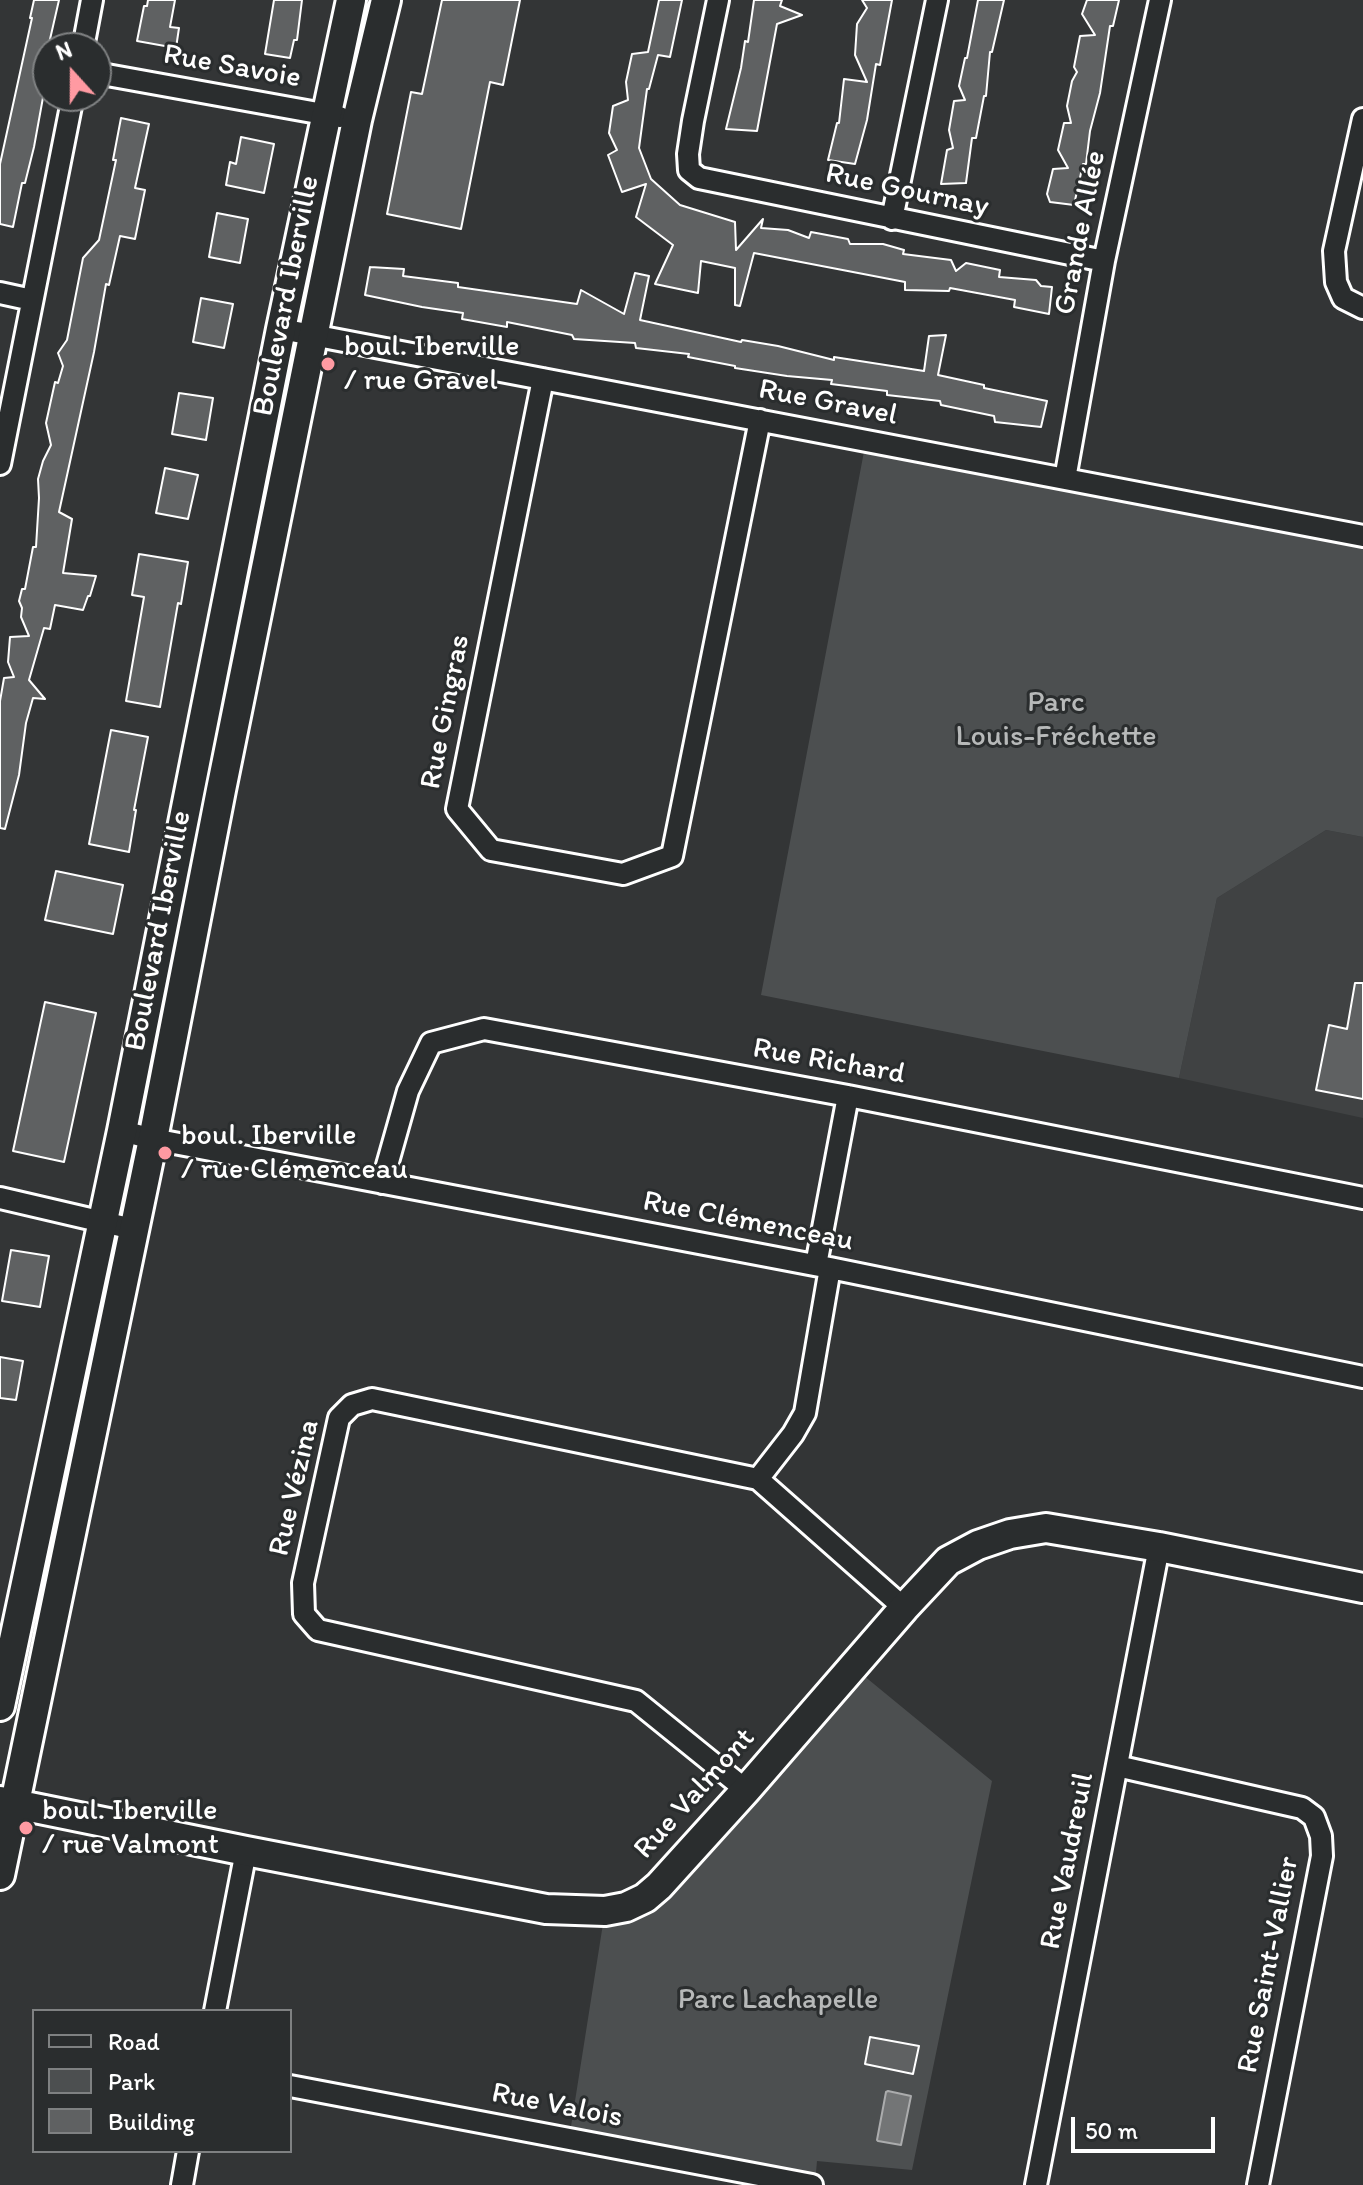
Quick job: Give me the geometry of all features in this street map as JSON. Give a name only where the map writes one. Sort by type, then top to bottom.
[{"type":"street","points":[[86,32],[92,0]]},
{"type":"street","name":"Boulevard Iberville","points":[[0,1706],[122,1131],[281,329],[351,0]]},
{"type":"street","name":"Boulevard Iberville","points":[[0,1875],[7,1803],[153,1139],[357,120],[386,0]]},
{"type":"street","name":"Rue Gournay","points":[[718,0],[688,154],[689,170],[699,178],[1104,261]]},
{"type":"street","points":[[892,219],[937,0]]},
{"type":"street","name":"Grande Allée","points":[[1065,479],[1104,261],[1160,0]]},
{"type":"street","name":"Rue Savoie","points":[[112,76],[357,120]]},
{"type":"street","points":[[0,464],[70,112]]},
{"type":"street","points":[[1360,308],[1343,298],[1336,282],[1334,251],[1363,119]]},
{"type":"street","points":[[0,293],[32,300]]},
{"type":"street","name":"Rue Gravel","points":[[281,329],[1363,536]]},
{"type":"street","name":"Rue Gingras","points":[[543,379],[457,809],[491,850],[506,853],[623,874],[672,856],[760,420]]},
{"type":"street","name":"Rue Richard","points":[[382,1183],[408,1091],[431,1043],[484,1029],[848,1096],[1363,1198]]},
{"type":"street","points":[[758,1479],[793,1434],[805,1413],[848,1096]]},
{"type":"street","name":"Rue Clémenceau","points":[[122,1131],[823,1266],[1363,1377]]},
{"type":"street","points":[[0,1198],[133,1229]]},
{"type":"street","name":"Rue Vézina","points":[[746,1790],[636,1701],[318,1630],[304,1614],[303,1583],[339,1418],[352,1405],[372,1399],[758,1479],[904,1608]]},
{"type":"street","name":"Rue Valmont","points":[[7,1803],[546,1909],[605,1911],[626,1907],[645,1898],[659,1886],[904,1608],[948,1561],[978,1545],[1010,1534],[1046,1528],[1363,1588]]},
{"type":"street","name":"Rue Vaudreuil","points":[[1036,2185],[1159,1547]]},
{"type":"street","name":"Rue Saint-Vallier","points":[[1117,1766],[1302,1808],[1314,1817],[1321,1836],[1322,1856],[1258,2185]]},
{"type":"street","points":[[215,2009],[246,1851]]},
{"type":"street","name":"Rue Valois","points":[[292,2086],[812,2185]]},
{"type":"street","points":[[182,2185],[188,2153]]},
{"type":"shaded area","points":[[1326,830],[1363,837],[1363,1118],[1179,1078],[1217,898]]},
{"type":"shaded area","points":[[888,2091],[911,2096],[901,2145],[877,2140]]},
{"type":"green space","name":"Parc Louis-Fréchette","points":[[866,441],[1363,536],[1363,837],[1326,830],[1217,898],[1179,1078],[761,995]]},
{"type":"green space","name":"Parc Lachapelle","points":[[852,1666],[992,1781],[912,2170],[817,2161],[815,2184],[569,2139],[605,1911],[626,1907]]},
{"type":"building","points":[[34,0],[59,0],[52,32],[32,32],[32,112],[40,112],[13,227],[0,224],[0,164]]},
{"type":"building","points":[[148,0],[175,0],[170,27],[179,28],[176,48],[137,41]]},
{"type":"building","points":[[274,0],[302,0],[297,40],[294,40],[290,58],[265,54]]},
{"type":"building","points":[[442,0],[520,0],[503,85],[490,82],[461,229],[387,214],[411,92],[422,94]]},
{"type":"building","points":[[659,0],[682,0],[670,57],[658,55],[647,89],[639,148],[651,179],[680,205],[735,222],[736,250],[763,219],[761,228],[788,230],[809,238],[811,232],[848,239],[850,244],[883,244],[904,250],[903,254],[951,260],[956,271],[966,263],[1000,270],[999,277],[1036,280],[1041,286],[1052,287],[1049,314],[1014,307],[1015,300],[950,288],[949,291],[905,290],[905,282],[754,253],[740,306],[735,305],[735,268],[701,261],[698,293],[655,284],[673,245],[636,217],[646,184],[622,192],[608,155],[617,150],[609,133],[613,106],[628,100],[626,82],[632,54],[648,52]]},
{"type":"building","points":[[754,0],[782,0],[780,6],[802,15],[777,24],[757,131],[726,129],[745,41],[748,42]]},
{"type":"building","points":[[862,0],[892,0],[880,65],[876,64],[867,120],[855,164],[828,160],[839,123],[844,79],[867,82],[855,55],[857,24],[867,8]]},
{"type":"building","points":[[978,0],[1004,0],[990,52],[986,96],[976,138],[972,138],[966,183],[941,184],[947,150],[953,148],[949,130],[954,101],[965,100],[959,86]]},
{"type":"building","points":[[1087,0],[1119,0],[1113,26],[1110,26],[1086,164],[1083,164],[1074,205],[1050,202],[1047,194],[1053,169],[1068,168],[1058,150],[1064,123],[1071,123],[1067,106],[1077,72],[1074,67],[1080,36],[1095,35],[1082,14]]},
{"type":"building","points":[[121,118],[149,124],[135,188],[145,190],[135,239],[120,236],[109,285],[106,284],[59,512],[72,519],[63,573],[96,576],[83,610],[55,605],[50,629],[44,628],[29,680],[45,699],[33,698],[26,723],[19,775],[5,829],[0,828],[0,701],[4,678],[14,677],[8,662],[10,637],[29,636],[21,617],[19,601],[22,589],[25,589],[33,547],[36,547],[38,479],[51,445],[46,423],[55,382],[58,383],[63,366],[58,353],[67,340],[83,258],[99,240],[116,160],[113,160]]},
{"type":"building","points":[[241,137],[274,144],[264,193],[226,185],[230,162],[236,164]]},
{"type":"building","points":[[217,213],[248,219],[240,263],[209,257]]},
{"type":"building","points":[[370,267],[404,269],[403,276],[458,283],[458,287],[577,304],[581,290],[624,314],[635,273],[649,276],[640,320],[741,342],[778,346],[834,360],[834,357],[924,371],[929,336],[946,335],[938,375],[1047,401],[1041,427],[995,422],[994,416],[941,405],[940,401],[887,395],[887,391],[831,384],[832,380],[735,368],[688,357],[689,354],[636,348],[635,343],[574,339],[572,335],[507,322],[507,327],[462,319],[463,313],[365,295]]},
{"type":"building","points":[[201,298],[233,304],[224,348],[193,342]]},
{"type":"building","points":[[179,393],[213,398],[206,440],[172,434]]},
{"type":"building","points":[[165,468],[198,475],[188,519],[156,513]]},
{"type":"building","points":[[139,554],[188,562],[160,707],[126,701],[144,597],[132,595]]},
{"type":"building","points":[[111,730],[148,737],[129,852],[89,844]]},
{"type":"building","points":[[56,871],[123,885],[113,934],[45,920]]},
{"type":"building","points":[[1355,983],[1363,983],[1363,1099],[1316,1090],[1329,1025],[1347,1029]]},
{"type":"building","points":[[45,1002],[96,1013],[64,1162],[13,1151]]},
{"type":"building","points":[[11,1250],[49,1256],[40,1307],[2,1301]]},
{"type":"building","points":[[0,1357],[23,1361],[16,1400],[0,1398]]},
{"type":"building","points":[[870,2037],[919,2046],[913,2074],[865,2064]]},
{"type":"place","name":"boul. Iberville / rue Gravel","points":[[328,364]]},
{"type":"place","name":"boul. Iberville / rue Clémenceau","points":[[165,1153]]},
{"type":"place","name":"boul. Iberville / rue Valmont","points":[[26,1828]]}]
